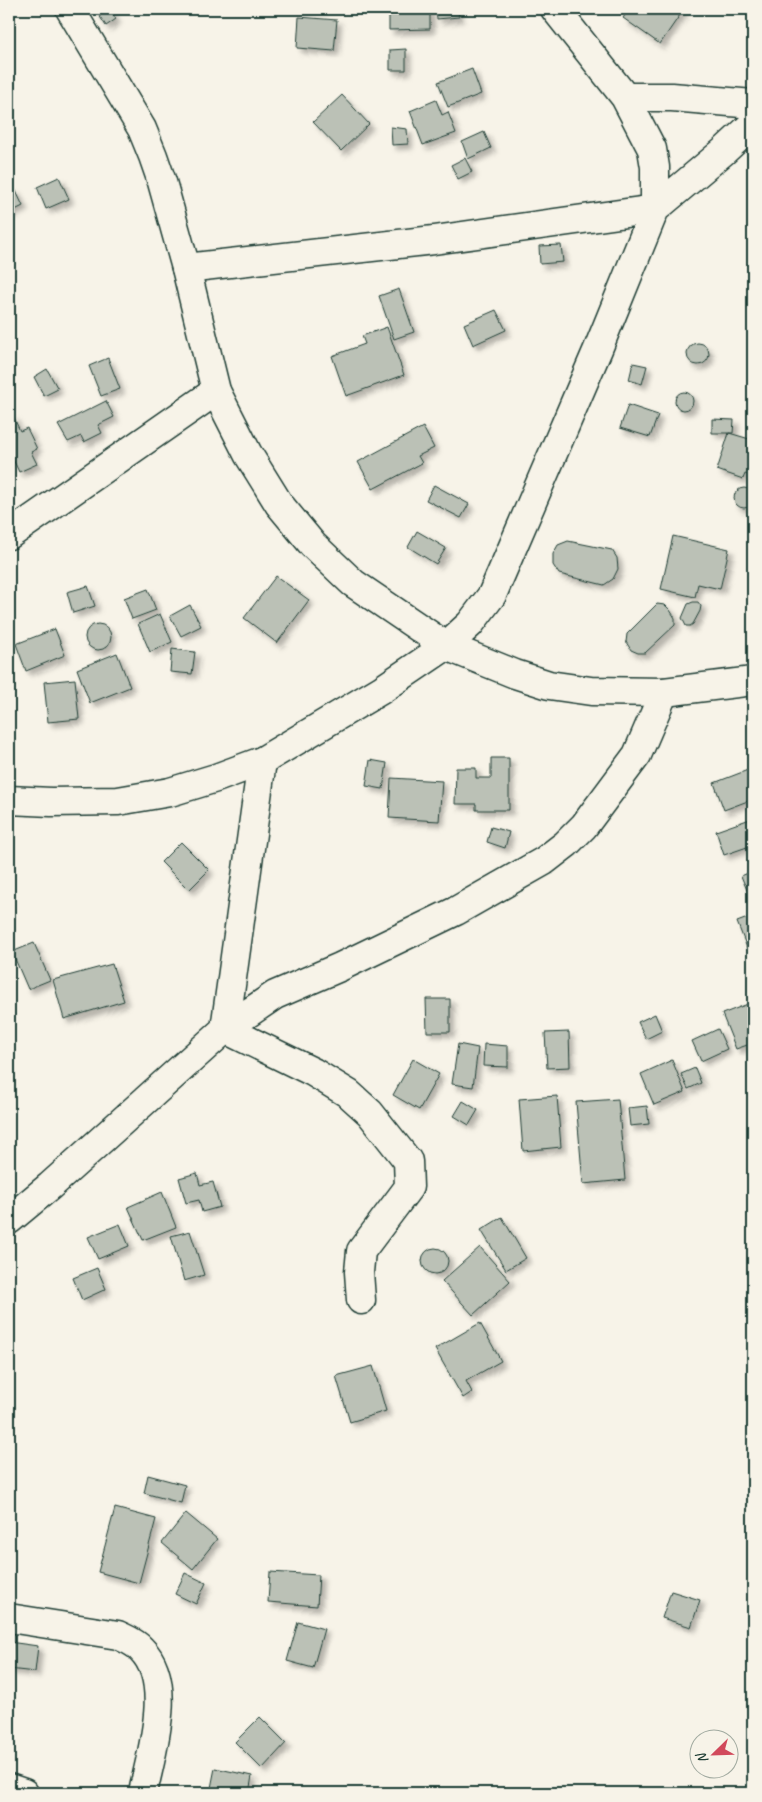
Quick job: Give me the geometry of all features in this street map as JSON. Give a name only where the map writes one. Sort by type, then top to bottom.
[{"type":"street","points":[[70,9],[142,129],[162,182],[186,268],[216,391],[248,454],[279,504],[313,545],[353,583],[446,646],[515,674],[549,685],[592,691],[664,692],[753,680]]},
{"type":"street","points":[[9,800],[51,802],[118,801],[170,792],[262,761],[381,690],[446,646],[470,624],[492,595],[598,349],[655,209],[655,167],[652,149],[625,97],[555,9]]},
{"type":"street","points":[[625,97],[672,97],[753,104]]},
{"type":"street","points":[[186,268],[434,240],[655,209],[753,124]]},
{"type":"street","points":[[9,536],[216,391]]},
{"type":"street","points":[[9,1220],[225,1029],[275,995],[340,967],[456,911],[544,861],[566,844],[584,826],[637,755],[664,692]]},
{"type":"street","points":[[225,1029],[262,761]]},
{"type":"street","points":[[225,1029],[313,1072],[349,1094],[370,1113],[408,1161],[408,1187],[361,1251],[359,1272],[361,1300]]},
{"type":"street","points":[[9,1618],[118,1635],[141,1648],[150,1659],[157,1680],[158,1719],[143,1793]]},
{"type":"street","points":[[9,1788],[24,1793]]},
{"type":"building","points":[[95,9],[110,9],[116,19],[106,26]]},
{"type":"building","points":[[389,9],[430,9],[430,29],[389,30]]},
{"type":"building","points":[[436,9],[458,9],[459,17],[437,19]]},
{"type":"building","points":[[629,9],[684,9],[660,44],[623,18]]},
{"type":"building","points":[[299,17],[337,20],[334,51],[297,48]]},
{"type":"building","points":[[406,49],[406,70],[390,70],[390,50]]},
{"type":"building","points":[[472,69],[481,94],[448,107],[438,82]]},
{"type":"building","points":[[342,95],[369,124],[341,151],[313,122]]},
{"type":"building","points":[[436,100],[442,115],[448,112],[456,133],[423,145],[410,111]]},
{"type":"building","points":[[391,127],[407,129],[408,144],[392,145]]},
{"type":"building","points":[[484,132],[491,148],[468,159],[462,142]]},
{"type":"building","points":[[465,158],[472,172],[458,179],[451,165]]},
{"type":"building","points":[[59,177],[69,199],[46,209],[37,187]]},
{"type":"building","points":[[15,189],[23,206],[9,213],[9,192]]},
{"type":"building","points":[[561,245],[563,262],[540,264],[539,246]]},
{"type":"building","points":[[399,289],[414,332],[394,339],[379,296]]},
{"type":"building","points":[[496,310],[506,330],[473,345],[464,324]]},
{"type":"building","points":[[387,327],[404,375],[346,396],[332,356],[365,344],[362,336]]},
{"type":"building","points":[[698,343],[706,346],[709,354],[706,362],[698,365],[690,362],[687,354],[690,346]]},
{"type":"building","points":[[108,358],[120,389],[101,396],[89,366]]},
{"type":"building","points":[[633,363],[647,366],[642,384],[629,380]]},
{"type":"building","points":[[47,369],[58,389],[44,396],[34,377]]},
{"type":"building","points":[[684,392],[690,395],[693,401],[690,407],[684,410],[678,407],[675,401],[678,395]]},
{"type":"building","points":[[106,401],[114,417],[98,425],[102,433],[84,442],[81,436],[68,442],[58,425]]},
{"type":"building","points":[[628,405],[658,415],[650,437],[620,428]]},
{"type":"building","points":[[13,416],[20,431],[27,428],[37,449],[31,452],[37,464],[19,472],[9,451],[9,418]]},
{"type":"building","points":[[712,419],[734,420],[733,433],[712,433]]},
{"type":"building","points":[[423,427],[434,448],[418,456],[422,463],[373,489],[358,462]]},
{"type":"building","points":[[729,433],[753,440],[753,476],[745,474],[743,479],[717,470]]},
{"type":"building","points":[[434,485],[469,504],[461,518],[426,500]]},
{"type":"building","points":[[744,488],[751,491],[754,498],[751,505],[744,508],[737,505],[734,498],[737,491]]},
{"type":"building","points":[[417,531],[446,548],[436,564],[408,547]]},
{"type":"building","points":[[673,536],[729,549],[720,589],[698,584],[695,597],[661,589]]},
{"type":"building","points":[[568,541],[612,550],[617,558],[618,569],[613,579],[604,585],[559,574],[553,565],[553,554],[558,545]]},
{"type":"building","points":[[276,576],[309,600],[277,643],[244,618]]},
{"type":"building","points":[[88,586],[95,606],[73,613],[67,592]]},
{"type":"building","points":[[148,589],[156,610],[132,619],[124,598]]},
{"type":"building","points":[[698,602],[701,606],[700,611],[693,624],[686,626],[682,618],[688,604]]},
{"type":"building","points":[[657,604],[665,605],[670,610],[675,618],[675,625],[645,653],[631,650],[626,642],[627,634]]},
{"type":"building","points":[[190,605],[201,626],[181,636],[170,616]]},
{"type":"building","points":[[160,614],[172,642],[150,652],[138,624]]},
{"type":"building","points":[[98,624],[107,628],[111,637],[107,646],[98,650],[89,646],[85,637],[89,628]]},
{"type":"building","points":[[55,629],[65,655],[26,671],[16,644]]},
{"type":"building","points":[[172,649],[195,652],[192,674],[170,672]]},
{"type":"building","points":[[117,653],[130,687],[90,703],[77,669]]},
{"type":"building","points":[[75,679],[79,719],[48,722],[44,682]]},
{"type":"building","points":[[491,758],[509,758],[509,810],[476,810],[476,804],[455,804],[456,768],[476,768],[476,778],[491,778]]},
{"type":"building","points":[[370,760],[387,763],[383,789],[366,786]]},
{"type":"building","points":[[753,768],[753,799],[724,810],[714,783]]},
{"type":"building","points":[[391,778],[442,781],[439,821],[389,818]]},
{"type":"building","points":[[753,818],[753,845],[724,855],[716,831]]},
{"type":"building","points":[[491,827],[509,832],[505,848],[487,842]]},
{"type":"building","points":[[181,842],[209,870],[189,890],[161,862]]},
{"type":"building","points":[[753,871],[753,904],[741,876]]},
{"type":"building","points":[[753,916],[753,945],[747,948],[737,922]]},
{"type":"building","points":[[34,943],[50,980],[28,989],[12,952]]},
{"type":"building","points":[[112,964],[124,1001],[64,1019],[53,980]]},
{"type":"building","points":[[426,999],[450,999],[450,1032],[427,1032]]},
{"type":"building","points":[[753,1002],[753,1043],[736,1049],[722,1014]]},
{"type":"building","points":[[655,1014],[662,1031],[646,1039],[638,1022]]},
{"type":"building","points":[[718,1029],[727,1049],[701,1061],[692,1041]]},
{"type":"building","points":[[569,1032],[570,1067],[547,1068],[545,1033]]},
{"type":"building","points":[[458,1044],[478,1048],[473,1087],[452,1084]]},
{"type":"building","points":[[484,1044],[508,1046],[508,1067],[483,1066]]},
{"type":"building","points":[[413,1059],[439,1074],[419,1110],[393,1095]]},
{"type":"building","points":[[672,1060],[685,1092],[654,1105],[641,1074]]},
{"type":"building","points":[[695,1068],[701,1083],[688,1089],[681,1074]]},
{"type":"building","points":[[557,1096],[561,1147],[523,1151],[519,1099]]},
{"type":"building","points":[[618,1099],[625,1180],[583,1184],[576,1102]]},
{"type":"building","points":[[463,1101],[478,1110],[469,1125],[454,1116]]},
{"type":"building","points":[[647,1106],[649,1124],[630,1126],[628,1108]]},
{"type":"building","points":[[197,1173],[200,1185],[213,1182],[220,1207],[202,1212],[199,1200],[186,1203],[179,1178]]},
{"type":"building","points":[[162,1192],[176,1227],[143,1240],[128,1207]]},
{"type":"building","points":[[502,1217],[526,1258],[506,1270],[481,1230]]},
{"type":"building","points":[[120,1224],[129,1246],[98,1259],[88,1237]]},
{"type":"building","points":[[190,1231],[204,1275],[184,1281],[171,1236]]},
{"type":"building","points":[[480,1247],[510,1281],[473,1315],[442,1281]]},
{"type":"building","points":[[435,1248],[444,1252],[448,1261],[444,1270],[435,1274],[426,1270],[422,1261],[426,1252]]},
{"type":"building","points":[[97,1268],[106,1289],[82,1300],[73,1278]]},
{"type":"building","points":[[480,1323],[501,1361],[466,1381],[472,1392],[463,1398],[435,1349]]},
{"type":"building","points":[[373,1366],[386,1411],[350,1422],[336,1376]]},
{"type":"building","points":[[148,1475],[185,1485],[181,1503],[144,1493]]},
{"type":"building","points":[[115,1508],[156,1519],[139,1583],[98,1572]]},
{"type":"building","points":[[186,1513],[217,1539],[193,1569],[162,1543]]},
{"type":"building","points":[[270,1572],[319,1575],[317,1606],[268,1602]]},
{"type":"building","points":[[185,1573],[206,1583],[196,1604],[175,1594]]},
{"type":"building","points":[[671,1591],[700,1600],[691,1627],[662,1618]]},
{"type":"building","points":[[298,1622],[324,1629],[313,1668],[287,1661]]},
{"type":"building","points":[[9,1642],[38,1646],[35,1672],[9,1669]]},
{"type":"building","points":[[260,1717],[286,1743],[262,1769],[235,1742]]},
{"type":"building","points":[[215,1768],[252,1776],[249,1793],[210,1793]]}]
